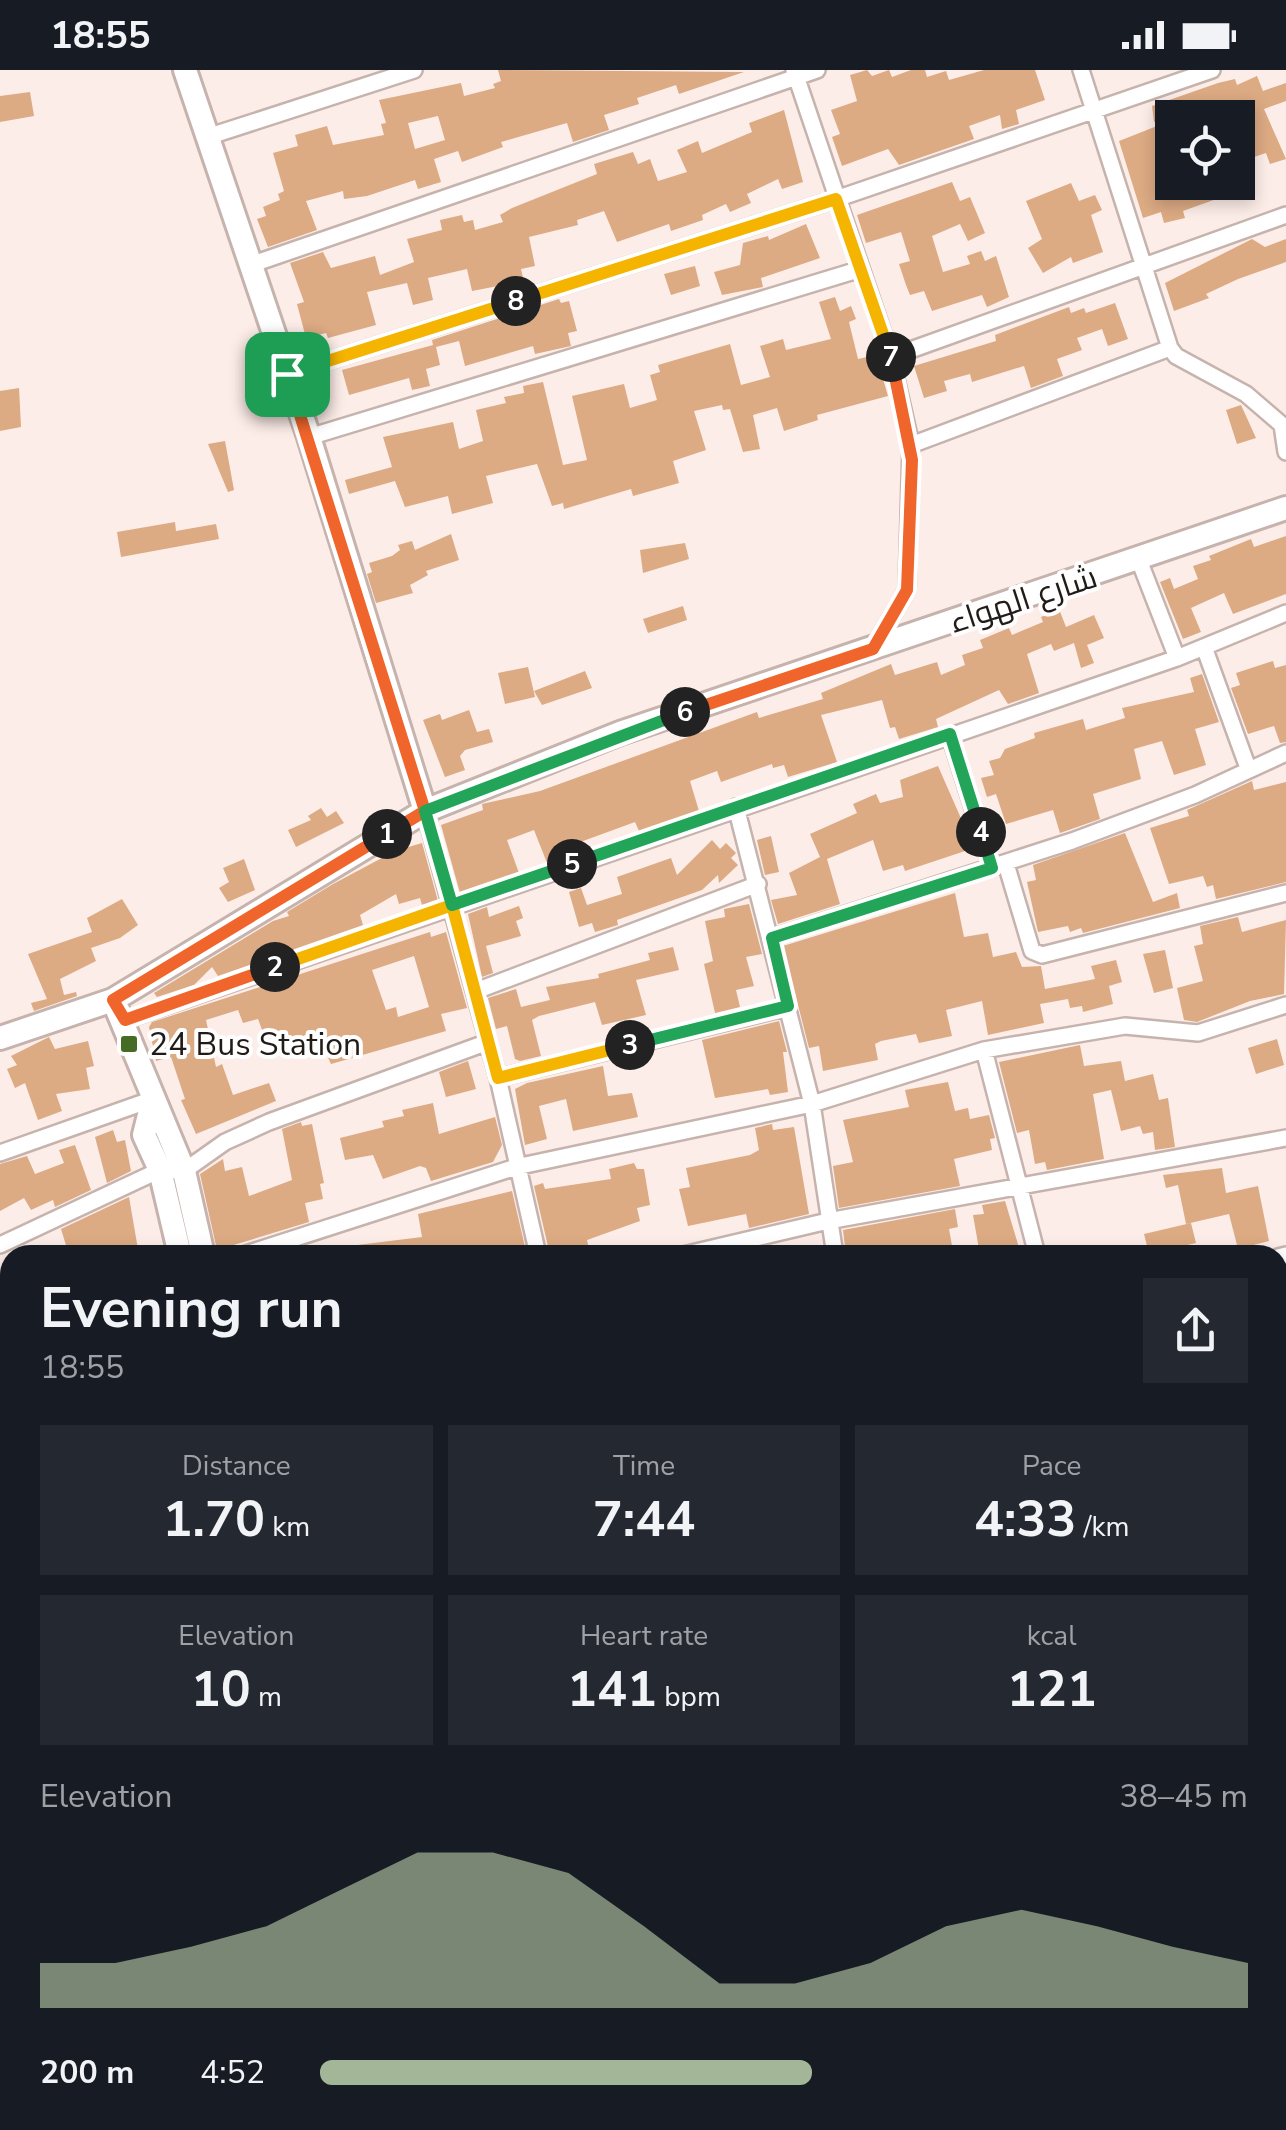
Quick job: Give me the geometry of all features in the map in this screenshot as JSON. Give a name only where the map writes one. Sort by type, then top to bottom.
[{"type":"street","points":[[184,70],[308,437],[425,811],[476,991],[536,1245]]},
{"type":"street","points":[[207,138],[414,70]]},
{"type":"street","points":[[250,265],[795,73],[817,70]]},
{"type":"street","points":[[1081,70],[1170,348],[1176,356],[1246,394],[1282,425],[1286,452]]},
{"type":"street","points":[[287,374],[836,199],[1212,70]]},
{"type":"street","points":[[795,73],[891,357],[911,444],[907,590],[873,649]]},
{"type":"street","points":[[891,357],[1286,215]]},
{"type":"street","points":[[308,437],[861,269]]},
{"type":"street","points":[[911,444],[1170,348]]},
{"type":"street","name":"شارع الهواء","points":[[0,1038],[119,1010],[425,811],[620,733],[1286,508]]},
{"type":"street","points":[[1139,560],[1177,658]]},
{"type":"street","points":[[199,1245],[172,1170],[144,1135],[153,1099],[119,1010],[452,905],[1177,658],[1286,613]]},
{"type":"street","points":[[1204,647],[1248,768]]},
{"type":"street","points":[[950,734],[1032,951],[1042,956],[1286,892]]},
{"type":"street","points":[[772,938],[999,866],[1195,795],[1286,753]]},
{"type":"street","points":[[736,807],[812,1104],[833,1245]]},
{"type":"street","points":[[476,991],[758,884]]},
{"type":"street","points":[[274,1245],[516,1167],[812,1104],[984,1050],[1125,1026],[1198,1033],[1286,1005]]},
{"type":"street","points":[[498,1078],[788,1006]]},
{"type":"street","points":[[0,1245],[172,1170],[269,1122],[488,1042]]},
{"type":"street","points":[[984,1050],[1035,1245]]},
{"type":"street","points":[[0,1153],[153,1099]]},
{"type":"street","points":[[726,1245],[828,1221],[1286,1138]]},
{"type":"street","points":[[172,1170],[179,1245]]},
{"type":"building","points":[[498,70],[744,72],[679,94],[676,85],[637,98],[639,104],[604,115],[609,130],[573,142],[567,123],[501,142],[503,147],[462,162],[458,151],[434,159],[441,182],[418,189],[415,180],[367,196],[344,199],[343,191],[306,201],[317,230],[268,247],[257,219],[266,216],[263,207],[280,200],[278,194],[284,191],[273,153],[298,146],[295,135],[327,126],[333,145],[384,135],[381,124],[386,123],[379,100],[461,83],[464,96],[495,88],[493,84],[501,81]],"holes":[[[438,116],[445,140],[415,149],[408,123]]]},
{"type":"building","points":[[867,70],[872,76],[889,70],[892,77],[911,70],[925,70],[927,77],[946,71],[949,80],[984,70],[1035,70],[1045,100],[1016,110],[1019,124],[1002,129],[1000,115],[969,126],[974,139],[899,165],[888,149],[842,166],[832,137],[840,134],[831,110],[857,101],[850,75]]},
{"type":"building","points":[[1257,76],[1263,91],[1286,83],[1286,101],[1264,109],[1286,159],[1270,164],[1266,153],[1255,157],[1255,100],[1169,100],[1235,79],[1237,85]]},
{"type":"building","points":[[30,92],[34,116],[0,122],[0,96]]},
{"type":"building","points":[[784,110],[803,182],[782,189],[778,179],[747,194],[751,203],[730,212],[726,204],[702,215],[703,220],[671,231],[669,224],[617,242],[604,211],[577,220],[578,225],[529,237],[535,266],[521,269],[525,286],[500,294],[498,286],[472,291],[467,269],[428,278],[433,300],[413,305],[407,283],[367,292],[376,325],[328,338],[326,333],[306,338],[297,304],[304,302],[290,263],[323,252],[331,268],[375,256],[380,275],[414,262],[407,239],[442,230],[440,220],[462,215],[464,222],[473,220],[475,230],[503,222],[500,215],[512,208],[597,174],[594,164],[633,152],[638,164],[650,159],[658,181],[687,172],[677,150],[698,141],[702,153],[752,132],[749,123]]},
{"type":"building","points":[[1155,127],[1155,200],[1214,200],[1183,211],[1185,218],[1164,223],[1161,212],[1143,218],[1119,141]]},
{"type":"building","points":[[952,182],[960,201],[970,197],[985,233],[968,241],[960,224],[932,236],[943,272],[970,264],[967,256],[981,251],[985,261],[996,256],[1009,297],[987,307],[982,295],[932,311],[924,291],[910,295],[906,285],[899,264],[910,261],[901,232],[866,243],[857,215]]},
{"type":"building","points":[[1071,183],[1079,201],[1095,195],[1102,210],[1091,215],[1103,252],[1073,263],[1071,257],[1043,273],[1028,248],[1042,239],[1026,201]]},
{"type":"building","points":[[806,224],[820,258],[761,278],[763,287],[722,295],[714,272],[740,265],[743,243],[768,236],[769,240]]},
{"type":"building","points":[[1252,239],[1265,247],[1286,239],[1286,262],[1238,279],[1206,294],[1209,298],[1174,311],[1165,283]]},
{"type":"building","points":[[695,266],[700,286],[671,295],[664,274]]},
{"type":"building","points":[[835,297],[840,311],[851,306],[856,319],[849,322],[858,359],[876,355],[888,396],[817,415],[818,420],[784,431],[777,408],[753,415],[760,449],[743,452],[730,409],[723,410],[722,405],[694,411],[706,450],[673,461],[679,483],[633,496],[631,489],[564,509],[563,503],[552,506],[537,464],[486,476],[493,503],[452,514],[448,496],[405,507],[395,481],[349,494],[345,480],[392,467],[383,437],[453,422],[459,449],[483,441],[476,410],[506,403],[504,397],[524,393],[523,386],[543,382],[563,465],[587,460],[572,396],[624,384],[630,408],[657,400],[650,375],[660,372],[658,365],[730,344],[741,385],[770,377],[760,346],[783,339],[786,350],[831,339],[819,302]]},
{"type":"building","points":[[559,299],[561,303],[569,301],[577,331],[568,333],[571,346],[535,354],[533,346],[465,366],[459,341],[436,347],[440,365],[426,369],[430,386],[412,390],[409,378],[349,395],[342,370],[433,345],[432,340]]},
{"type":"building","points":[[1115,303],[1128,339],[1108,346],[1102,329],[1077,338],[1082,350],[1057,359],[1063,376],[1031,388],[1024,366],[972,382],[970,374],[944,381],[947,391],[924,398],[914,366],[996,341],[995,335],[1069,307],[1071,313],[1084,308],[1086,313]]},
{"type":"building","points":[[19,388],[21,427],[0,431],[0,391]]},
{"type":"building","points":[[1241,405],[1256,438],[1237,444],[1226,410]]},
{"type":"building","points":[[225,441],[234,490],[228,492],[208,444]]},
{"type":"building","points":[[175,522],[176,531],[216,524],[219,539],[121,557],[117,532]]},
{"type":"building","points":[[451,534],[459,560],[426,571],[428,575],[410,585],[413,593],[376,603],[367,574],[372,572],[369,563],[392,556],[400,550],[398,545],[412,541],[415,550]]},
{"type":"building","points":[[1286,536],[1286,594],[1233,614],[1224,593],[1191,608],[1201,632],[1183,639],[1160,582],[1170,578],[1174,589],[1198,579],[1193,566],[1211,560],[1209,556],[1251,539],[1254,547]]},
{"type":"building","points":[[685,543],[689,559],[643,573],[640,550]]},
{"type":"building","points":[[683,606],[687,620],[648,633],[643,619]]},
{"type":"building","points":[[1059,609],[1066,627],[1094,615],[1104,638],[1087,645],[1094,663],[1081,668],[1074,643],[1054,651],[1051,644],[1027,654],[1039,693],[1008,704],[999,690],[936,719],[938,727],[899,739],[895,727],[890,728],[882,700],[821,715],[837,762],[788,777],[784,765],[773,768],[772,764],[721,782],[717,771],[690,781],[699,811],[639,831],[635,822],[564,848],[567,856],[547,863],[534,830],[507,840],[519,873],[460,893],[441,825],[483,810],[482,804],[540,791],[757,712],[759,718],[823,699],[821,693],[891,664],[895,675],[937,662],[941,675],[965,665],[962,655],[983,648],[980,640],[1009,628],[1012,635],[1043,622],[1041,617]]},
{"type":"building","points":[[1273,661],[1275,668],[1286,665],[1286,742],[1280,743],[1274,726],[1248,734],[1231,688],[1240,685],[1236,673]]},
{"type":"building","points":[[528,667],[535,697],[505,704],[498,673]]},
{"type":"building","points":[[585,671],[592,688],[542,705],[534,691]]},
{"type":"building","points":[[1202,674],[1219,722],[1195,729],[1206,765],[1174,775],[1162,741],[1134,749],[1141,779],[1093,794],[1100,819],[1060,833],[1053,810],[1006,824],[996,794],[987,797],[981,778],[994,775],[989,761],[1000,758],[1005,749],[1035,738],[1034,733],[1083,719],[1086,730],[1125,718],[1122,708],[1194,692],[1190,678]]},
{"type":"building","points":[[469,710],[477,732],[489,729],[493,742],[465,750],[460,756],[465,770],[445,777],[423,720],[440,714],[442,720]]},
{"type":"building","points":[[938,766],[974,848],[905,871],[903,865],[883,871],[873,840],[827,859],[840,904],[778,924],[771,900],[797,895],[789,873],[820,857],[810,834],[857,813],[853,804],[876,794],[880,803],[903,797],[900,780]]},
{"type":"building","points":[[1252,781],[1254,790],[1286,782],[1286,882],[1216,899],[1213,885],[1207,887],[1203,876],[1169,884],[1150,828],[1189,816],[1187,810]]},
{"type":"building","points":[[321,808],[327,817],[336,811],[344,823],[296,847],[288,830],[311,820],[308,816]]},
{"type":"building","points":[[1125,833],[1153,902],[1177,893],[1180,908],[1083,933],[1081,928],[1070,932],[1068,926],[1038,932],[1027,882],[1036,880],[1033,865]]},
{"type":"building","points":[[771,836],[779,872],[765,875],[757,840]]},
{"type":"building","points":[[712,840],[720,849],[726,843],[736,853],[731,858],[738,865],[719,883],[718,875],[702,890],[617,920],[618,925],[595,932],[592,923],[579,927],[569,892],[581,888],[587,905],[622,894],[617,877],[671,858],[677,875]]},
{"type":"building","points":[[422,843],[438,901],[422,905],[420,898],[399,904],[396,894],[360,915],[363,925],[218,976],[212,967],[194,985],[157,997],[154,993],[273,921],[289,916],[287,912],[333,884],[395,851]]},
{"type":"building","points":[[244,859],[255,890],[228,902],[219,888],[229,882],[223,868]]},
{"type":"building","points":[[955,893],[964,937],[988,933],[993,957],[1016,952],[1022,967],[1041,966],[1045,989],[1095,979],[1091,966],[1116,960],[1122,982],[1109,986],[1113,1004],[1083,1012],[1082,1006],[1070,1008],[1068,999],[1040,1004],[1044,1023],[988,1035],[982,1001],[946,1010],[952,1036],[919,1043],[916,1034],[881,1041],[875,1044],[878,1060],[823,1071],[819,1046],[809,1048],[783,946]]},
{"type":"building","points":[[122,899],[138,925],[120,938],[91,948],[96,961],[60,979],[64,995],[76,992],[77,996],[34,1011],[31,1003],[47,999],[28,954],[92,932],[87,918]]},
{"type":"building","points":[[749,904],[762,954],[746,957],[754,986],[736,990],[740,1007],[715,1013],[704,964],[713,961],[705,921],[725,917],[724,909]]},
{"type":"building","points":[[519,906],[523,918],[516,921],[521,936],[486,946],[493,973],[482,977],[468,914],[487,907],[489,917]]},
{"type":"building","points":[[1238,917],[1242,932],[1286,920],[1284,994],[1250,1001],[1197,1022],[1184,1020],[1177,988],[1203,981],[1194,946],[1203,944],[1200,926]]},
{"type":"building","points":[[430,932],[431,937],[446,932],[467,1008],[441,1014],[446,1031],[331,1064],[317,1034],[268,1046],[258,1019],[243,1023],[238,1010],[206,1020],[216,1067],[222,1064],[233,1095],[269,1083],[276,1101],[196,1134],[181,1100],[185,1099],[171,1057],[156,1061],[149,1027],[152,1022]],"holes":[[[414,956],[429,1007],[398,1017],[396,1007],[386,1010],[372,970]]]},
{"type":"building","points":[[673,947],[679,970],[636,980],[646,1015],[602,1025],[595,1002],[539,1016],[532,1020],[541,1056],[520,1061],[515,1059],[507,1026],[496,1029],[488,998],[516,989],[521,1007],[550,1000],[546,987],[599,978],[598,974],[650,960],[648,953]]},
{"type":"building","points":[[1165,950],[1173,988],[1154,993],[1143,954]]},
{"type":"building","points":[[779,1021],[787,1052],[783,1052],[788,1092],[770,1095],[768,1089],[715,1098],[702,1040]]},
{"type":"building","points":[[49,1037],[55,1049],[88,1041],[94,1066],[86,1068],[90,1089],[56,1094],[62,1111],[38,1120],[25,1083],[15,1088],[7,1069],[17,1065],[11,1056]]},
{"type":"building","points":[[1277,1039],[1284,1065],[1256,1074],[1248,1048]]},
{"type":"building","points":[[1080,1045],[1084,1066],[1121,1061],[1125,1081],[1153,1074],[1159,1100],[1168,1098],[1175,1147],[1155,1150],[1153,1132],[1143,1134],[1140,1126],[1121,1131],[1111,1090],[1093,1094],[1104,1159],[1047,1170],[1045,1162],[1035,1164],[1029,1130],[1017,1133],[999,1062]]},
{"type":"building","points":[[468,1061],[476,1089],[446,1097],[439,1072]]},
{"type":"building","points":[[603,1066],[608,1096],[632,1093],[638,1117],[573,1131],[566,1099],[539,1106],[547,1139],[525,1145],[515,1089]]},
{"type":"building","points":[[948,1082],[955,1111],[968,1108],[970,1119],[989,1115],[995,1138],[990,1139],[992,1150],[954,1159],[960,1186],[839,1208],[833,1166],[853,1162],[843,1120],[909,1107],[905,1090]]},
{"type":"building","points":[[433,1103],[439,1134],[495,1117],[502,1145],[493,1162],[431,1181],[426,1168],[420,1166],[383,1179],[373,1155],[345,1160],[340,1138],[384,1127],[382,1121],[404,1116],[402,1110]]},
{"type":"building","points":[[301,1122],[302,1126],[312,1124],[324,1183],[320,1184],[323,1199],[305,1203],[309,1222],[233,1245],[216,1245],[200,1174],[223,1159],[225,1171],[242,1167],[249,1196],[292,1180],[282,1129]]},
{"type":"building","points":[[772,1124],[773,1130],[794,1127],[809,1214],[749,1228],[746,1214],[688,1226],[679,1189],[690,1187],[686,1168],[750,1155],[759,1150],[755,1128]]},
{"type":"building","points":[[113,1130],[117,1142],[125,1140],[131,1171],[107,1183],[95,1137]]},
{"type":"building","points":[[75,1145],[91,1190],[55,1207],[53,1200],[31,1210],[24,1198],[0,1211],[0,1164],[27,1156],[35,1174],[64,1163],[59,1150]]},
{"type":"building","points":[[634,1163],[637,1169],[644,1169],[650,1205],[637,1208],[640,1221],[587,1240],[588,1245],[548,1245],[534,1186],[543,1183],[545,1189],[611,1179],[609,1169]]},
{"type":"building","points":[[1222,1168],[1226,1193],[1258,1186],[1269,1241],[1237,1245],[1229,1214],[1186,1224],[1178,1185],[1166,1188],[1163,1175]]},
{"type":"building","points":[[512,1191],[525,1245],[357,1245],[422,1237],[418,1214]]},
{"type":"building","points":[[129,1197],[137,1245],[66,1245],[61,1229]]},
{"type":"building","points":[[1005,1201],[1018,1245],[978,1245],[973,1215],[984,1214],[982,1205]]},
{"type":"building","points":[[955,1209],[958,1227],[949,1229],[952,1245],[845,1245],[843,1230]]},
{"type":"building","points":[[1191,1223],[1196,1243],[1147,1245],[1144,1234]]},
{"type":"place","name":"24 Bus Station","points":[[129,1044]]},
{"type":"route","points":[[287,374],[425,811],[150,974],[113,1000],[125,1020],[452,905],[498,1078],[788,1006],[772,938],[992,868],[950,734],[452,905],[425,811],[620,733],[873,649],[907,590],[911,444],[891,357],[836,199],[287,374]]}]
